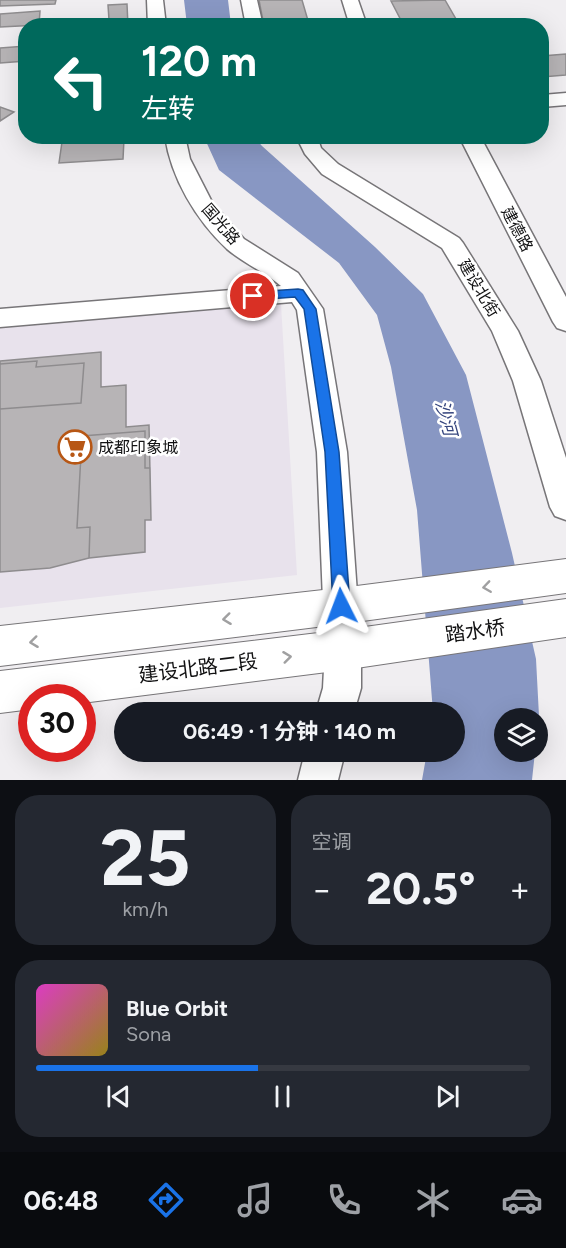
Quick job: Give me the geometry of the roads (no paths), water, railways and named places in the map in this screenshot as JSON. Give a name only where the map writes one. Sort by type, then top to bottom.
[{"type":"main road","points":[[0,646],[390,600],[555,577]]},
{"type":"main road","name":"踏水桥","points":[[396,642],[560,618]]},
{"type":"main road","name":"建设北路二段","points":[[0,692],[396,642]]},
{"type":"street","points":[[155,0],[156,18]]},
{"type":"street","points":[[249,0],[253,18]]},
{"type":"street","points":[[350,0],[356,18]]},
{"type":"street","points":[[549,100],[566,99]]},
{"type":"street","name":"国光路","points":[[176,144],[179,159],[202,205],[236,244],[289,279],[310,309],[332,452],[343,650],[342,688],[338,702]]},
{"type":"street","name":"建设北街","points":[[309,144],[312,150],[330,169],[451,243],[505,331],[523,371],[566,507]]},
{"type":"street","name":"建德路","points":[[473,144],[566,322]]},
{"type":"street","points":[[0,318],[298,293]]},
{"type":"street","points":[[318,780],[323,762]]},
{"type":"water","points":[[184,0],[228,0],[230,18],[186,18]]},
{"type":"water","name":"沙河","points":[[207,144],[260,144],[375,247],[423,294],[466,375],[512,553],[536,659],[539,708],[494,708],[494,762],[534,762],[532,780],[422,780],[425,762],[465,762],[465,702],[432,702],[417,510],[391,367],[377,315],[339,263],[219,170]]},
{"type":"place","name":"成都印象城","points":[[75,447]]}]
